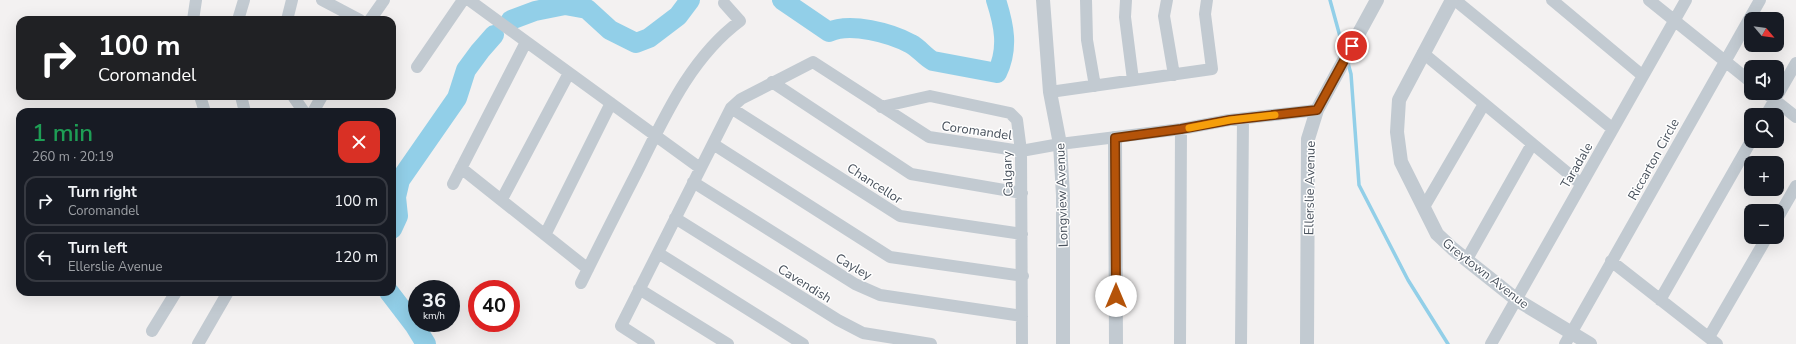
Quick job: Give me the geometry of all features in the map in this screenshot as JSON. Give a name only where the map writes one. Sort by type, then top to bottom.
[{"type":"street","points":[[194,16],[196,0]]},
{"type":"street","points":[[239,16],[244,0]]},
{"type":"street","points":[[288,16],[292,0]]},
{"type":"street","points":[[322,0],[352,16]]},
{"type":"street","points":[[373,16],[384,0]]},
{"type":"street","points":[[417,67],[463,0]]},
{"type":"street","points":[[469,0],[485,5],[526,42],[700,168]]},
{"type":"street","name":"Longview Avenue","points":[[1043,0],[1050,92],[1060,144],[1063,195],[1063,344]]},
{"type":"street","points":[[1086,0],[1087,40],[1095,86]]},
{"type":"street","points":[[1126,0],[1125,16],[1134,80]]},
{"type":"street","points":[[1167,0],[1164,16],[1174,75]]},
{"type":"street","points":[[1050,92],[1212,69],[1205,14],[1207,0]]},
{"type":"street","name":"Ellerslie Avenue","points":[[1307,344],[1308,138],[1317,110],[1377,0]]},
{"type":"street","points":[[1454,0],[1613,129]]},
{"type":"street","name":"Greytown Avenue","points":[[1454,0],[1423,53],[1399,100],[1397,132],[1401,162],[1437,234],[1517,300],[1568,338],[1590,344]]},
{"type":"street","points":[[1552,0],[1643,76]]},
{"type":"street","points":[[1649,0],[1744,77]]},
{"type":"street","name":"Taradale","points":[[1491,344],[1686,0]]},
{"type":"street","name":"Riccarton Circle","points":[[1568,338],[1760,0]]},
{"type":"street","points":[[581,283],[679,90],[705,55],[732,27],[740,21],[724,3]]},
{"type":"street","points":[[453,184],[526,42]]},
{"type":"street","points":[[1423,53],[1581,184]]},
{"type":"street","name":"Coromandel","points":[[649,344],[621,326],[700,168],[732,108],[741,99],[813,62],[929,137],[1021,150],[1181,129],[1230,120],[1317,110]]},
{"type":"street","points":[[1784,79],[1796,63]]},
{"type":"street","points":[[502,199],[568,73]]},
{"type":"street","points":[[772,82],[911,174],[1022,192]]},
{"type":"street","name":"Calgary","points":[[881,107],[930,96],[1010,113],[1017,120],[1021,150],[1022,192],[1022,344]]},
{"type":"street","points":[[1774,100],[1796,117]]},
{"type":"street","points":[[545,235],[611,103]]},
{"type":"street","points":[[1424,207],[1484,104]]},
{"type":"street","name":"Chancellor","points":[[732,108],[900,216],[1022,234]]},
{"type":"street","points":[[1241,344],[1242,119]]},
{"type":"street","points":[[1180,344],[1181,129]]},
{"type":"street","points":[[1115,138],[1116,344]]},
{"type":"street","points":[[713,144],[890,257],[1023,276]]},
{"type":"street","points":[[1467,260],[1532,144]]},
{"type":"street","points":[[1660,300],[1747,148]]},
{"type":"street","points":[[461,168],[502,199],[588,270]]},
{"type":"street","name":"Cayley","points":[[693,182],[855,284],[880,295],[1022,316]]},
{"type":"street","points":[[1784,207],[1796,186]]},
{"type":"street","name":"Cavendish","points":[[675,218],[838,320],[863,333],[932,344]]},
{"type":"street","points":[[1611,262],[1713,341],[1763,244]]},
{"type":"street","points":[[658,253],[803,344]]},
{"type":"street","points":[[639,289],[728,344]]},
{"type":"street","points":[[152,331],[174,296]]},
{"type":"street","points":[[198,344],[226,296]]},
{"type":"waterway","points":[[511,20],[535,11],[565,5],[587,9],[610,30],[636,43],[649,38],[678,16],[690,0]]},
{"type":"waterway","points":[[782,0],[829,32],[848,28],[870,30],[903,40],[917,48],[933,61],[997,73],[1003,55],[1004,36],[996,0]]},
{"type":"waterway","points":[[1330,0],[1344,51]]},
{"type":"waterway","points":[[396,197],[400,180],[457,98],[466,70],[494,35]]},
{"type":"waterway","points":[[1348,63],[1351,74],[1359,185],[1408,280],[1448,344]]},
{"type":"waterway","points":[[396,197],[398,216],[396,220]]},
{"type":"waterway","points":[[392,296],[415,326],[426,344]]},
{"type":"slow traffic","points":[[1189,128],[1230,120],[1275,115]]},
{"type":"route","points":[[1116,296],[1115,138],[1181,129],[1230,120],[1317,110],[1352,46]]}]
